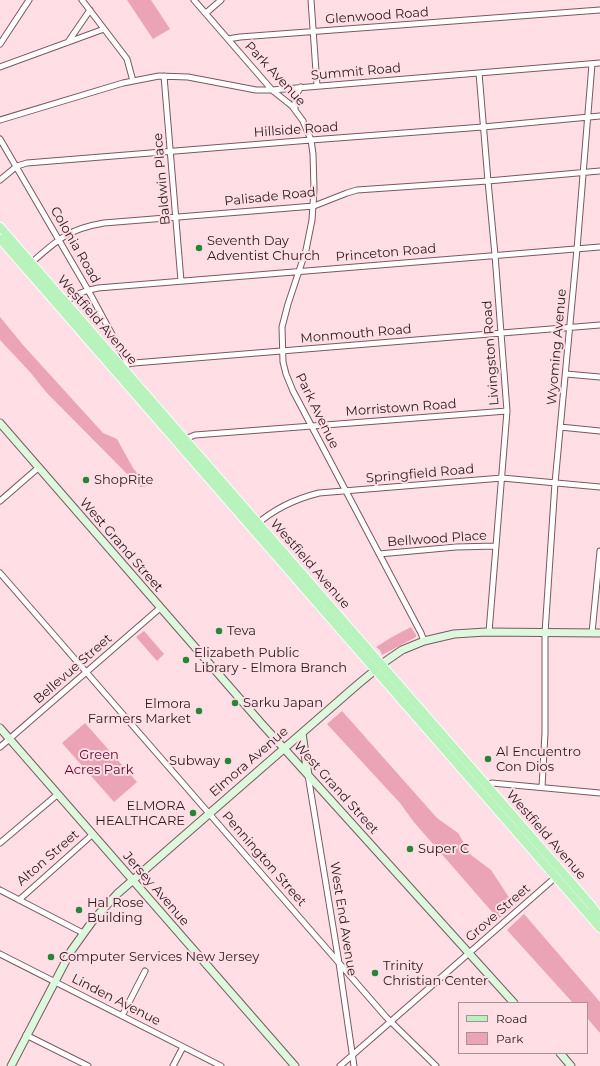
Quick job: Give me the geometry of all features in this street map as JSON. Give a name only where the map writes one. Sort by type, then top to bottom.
[{"type":"main road","name":"Westfield Avenue","points":[[0,227],[28,266]]},
{"type":"main road","name":"Westfield Avenue","points":[[0,239],[28,266],[123,369],[183,443],[559,874],[600,928]]},
{"type":"main road","name":"Westfield Avenue","points":[[559,874],[591,905],[600,916]]},
{"type":"street","points":[[0,44],[29,0]]},
{"type":"street","points":[[82,0],[127,59],[133,80]]},
{"type":"street","name":"Park Avenue","points":[[194,0],[272,90],[286,100],[297,112],[303,121],[311,140],[313,154],[314,206],[308,242],[283,321],[282,351],[288,380],[424,641]]},
{"type":"street","points":[[206,13],[221,0]]},
{"type":"street","points":[[311,0],[318,86]]},
{"type":"street","points":[[68,43],[90,10]]},
{"type":"street","name":"Glenwood Road","points":[[228,39],[600,10]]},
{"type":"street","points":[[0,67],[104,29]]},
{"type":"street","name":"Summit Road","points":[[0,120],[133,80],[164,76],[188,77],[256,90],[272,90],[600,63]]},
{"type":"street","name":"Wyoming Avenue","points":[[542,787],[545,733],[544,633],[555,483],[566,374],[592,64]]},
{"type":"street","name":"Livingston Road","points":[[479,73],[507,411],[489,632]]},
{"type":"street","name":"Baldwin Place","points":[[164,76],[181,281]]},
{"type":"street","points":[[297,112],[294,100],[301,87]]},
{"type":"street","name":"Hillside Road","points":[[0,180],[17,166],[27,163],[483,127],[600,116]]},
{"type":"street","name":"Colonia Road","points":[[0,139],[88,290],[123,369]]},
{"type":"street","name":"Palisade Road","points":[[28,266],[59,239],[75,230],[99,224],[314,206],[357,190],[488,181],[600,171]]},
{"type":"street","name":"Princeton Road","points":[[63,305],[72,297],[88,290],[98,288],[600,247]]},
{"type":"street","name":"Monmouth Road","points":[[123,369],[134,362],[600,325]]},
{"type":"street","points":[[566,374],[600,377]]},
{"type":"street","name":"Morristown Road","points":[[183,443],[192,436],[507,411]]},
{"type":"street","name":"West Grand Street","points":[[0,423],[160,608],[284,748],[513,1002]]},
{"type":"street","points":[[560,427],[600,431]]},
{"type":"street","points":[[0,501],[38,468]]},
{"type":"street","name":"Springfield Road","points":[[255,525],[277,509],[300,498],[319,493],[502,478],[600,487]]},
{"type":"street","name":"Bellwood Place","points":[[379,554],[456,547],[496,546]]},
{"type":"street","points":[[592,633],[600,551]]},
{"type":"street","name":"Pennington Street","points":[[0,574],[390,1022],[436,1066]]},
{"type":"street","name":"Bellevue Street","points":[[0,747],[160,608]]},
{"type":"street","name":"Elmora Avenue","points":[[11,1066],[54,980],[71,951],[83,933],[117,894],[378,667],[398,652],[424,641],[454,634],[489,632],[600,633]]},
{"type":"street","name":"Jersey Avenue","points":[[0,728],[294,1066]]},
{"type":"street","points":[[302,733],[308,775]]},
{"type":"street","name":"West End Avenue","points":[[308,775],[339,963],[354,1066]]},
{"type":"street","points":[[483,787],[492,783],[600,793]]},
{"type":"street","points":[[0,843],[58,794]]},
{"type":"street","name":"Alton Street","points":[[18,900],[93,834]]},
{"type":"street","name":"Grove Street","points":[[340,1066],[559,874]]},
{"type":"street","points":[[0,890],[83,933]]},
{"type":"street","points":[[0,962],[2,955]]},
{"type":"street","name":"Linden Avenue","points":[[2,955],[54,980],[221,1066]]},
{"type":"street","points":[[122,1016],[145,971]]},
{"type":"street","points":[[26,1035],[88,1066]]},
{"type":"street","points":[[173,1066],[183,1047]]},
{"type":"street","points":[[561,1054],[572,1066]]},
{"type":"green space","points":[[127,0],[151,0],[170,29],[153,39]]},
{"type":"green space","points":[[0,317],[23,345],[103,433],[117,439],[133,468],[147,486],[140,487],[46,392],[30,372],[0,340]]},
{"type":"green space","points":[[411,627],[416,637],[382,655],[380,650],[376,647],[392,637]]},
{"type":"green space","points":[[144,631],[164,654],[157,661],[136,637]]},
{"type":"green space","points":[[342,711],[437,818],[458,833],[471,855],[491,870],[514,905],[496,921],[493,913],[413,821],[400,803],[327,724]]},
{"type":"green space","name":"Green Acres Park","points":[[85,723],[137,782],[114,802],[62,743]]},
{"type":"green space","points":[[524,914],[600,1002],[600,1033],[588,1019],[588,1002],[572,1002],[507,930]]},
{"type":"place","name":"Seventh Day Adventist Church","points":[[199,248]]},
{"type":"place","name":"ShopRite","points":[[86,480]]},
{"type":"place","name":"Teva","points":[[219,631]]},
{"type":"place","name":"Elizabeth Public Library - Elmora Branch","points":[[186,660]]},
{"type":"place","name":"Sarku Japan","points":[[235,703]]},
{"type":"place","name":"Elmora Farmers Market","points":[[199,711]]},
{"type":"place","name":"Al Encuentro Con Dios","points":[[488,759]]},
{"type":"place","name":"Subway","points":[[228,761]]},
{"type":"place","name":"ELMORA HEALTHCARE","points":[[193,813]]},
{"type":"place","name":"Super C","points":[[410,849]]},
{"type":"place","name":"Hal Rose Building","points":[[79,910]]},
{"type":"place","name":"Computer Services New Jersey","points":[[51,957]]},
{"type":"place","name":"Trinity Christian Center","points":[[375,973]]}]
